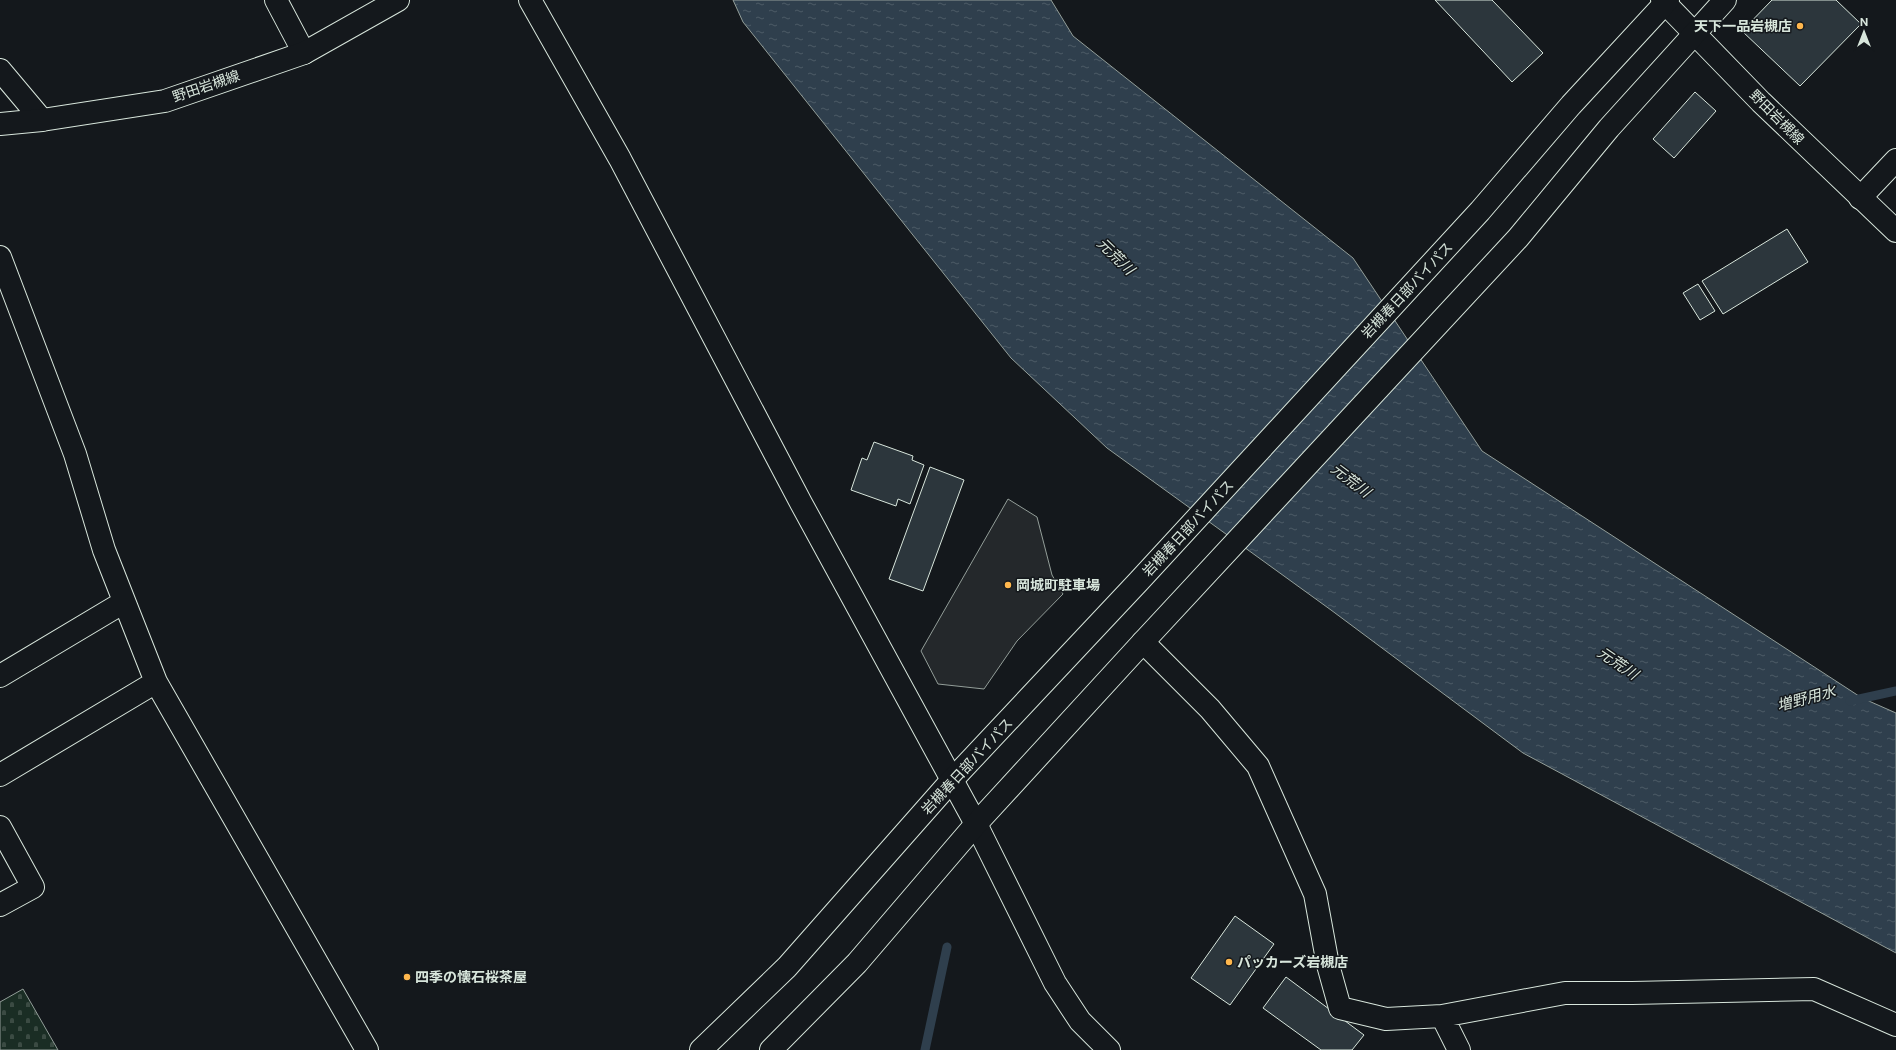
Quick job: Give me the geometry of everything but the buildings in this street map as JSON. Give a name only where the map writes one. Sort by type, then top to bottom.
[{"type":"main road","points":[[276,0],[304,53]]},
{"type":"main road","name":"野田岩槻線","points":[[0,124],[42,120],[165,101],[304,53],[398,0]]},
{"type":"main road","points":[[530,0],[624,166],[801,503],[976,824],[1055,983],[1080,1021],[1109,1050]]},
{"type":"main road","points":[[771,1050],[857,962],[976,824],[1518,238],[1608,128],[1725,0]]},
{"type":"main road","name":"野田岩槻線","points":[[1665,1],[1761,102],[1896,232]]},
{"type":"main road","name":"岩槻春日部バイパス","points":[[701,1050],[787,967],[952,780],[1139,581],[1480,211],[1571,105],[1665,1]]},
{"type":"main road","points":[[0,70],[42,120]]},
{"type":"main road","points":[[1860,198],[1896,160]]},
{"type":"main road","points":[[0,257],[74,454],[104,550],[156,682],[367,1050]]},
{"type":"main road","points":[[0,676],[124,602]]},
{"type":"main road","points":[[1143,642],[1210,709],[1258,766],[1315,894],[1328,965],[1340,1008],[1386,1019],[1442,1016],[1565,993],[1632,993],[1814,988],[1896,1025]]},
{"type":"main road","points":[[0,775],[156,682]]},
{"type":"main road","points":[[0,828],[33,887],[0,905]]},
{"type":"main road","points":[[1442,1016],[1459,1050]]},
{"type":"green space","points":[[23,989],[58,1050],[0,1050],[0,1002]]},
{"type":"shaded area","name":"岡城町駐車場","points":[[1008,499],[1037,517],[1052,575],[1063,594],[1017,641],[984,689],[938,684],[921,651]]},
{"type":"water","name":"元荒川","points":[[733,0],[1051,0],[1073,36],[1353,258],[1482,451],[1862,698],[1896,713],[1896,953],[1523,753],[1331,610],[1107,448],[1011,358],[743,22]]},
{"type":"waterway","name":"増野用水","points":[[1850,701],[1896,691]]},
{"type":"waterway","points":[[925,1050],[947,947]]},
{"type":"place","name":"天下一品岩槻店","points":[[1800,26]]},
{"type":"place","name":"岡城町駐車場","points":[[1008,585]]},
{"type":"place","name":"パッカーズ岩槻店","points":[[1229,962]]},
{"type":"place","name":"四季の懐石桜茶屋","points":[[407,977]]}]
